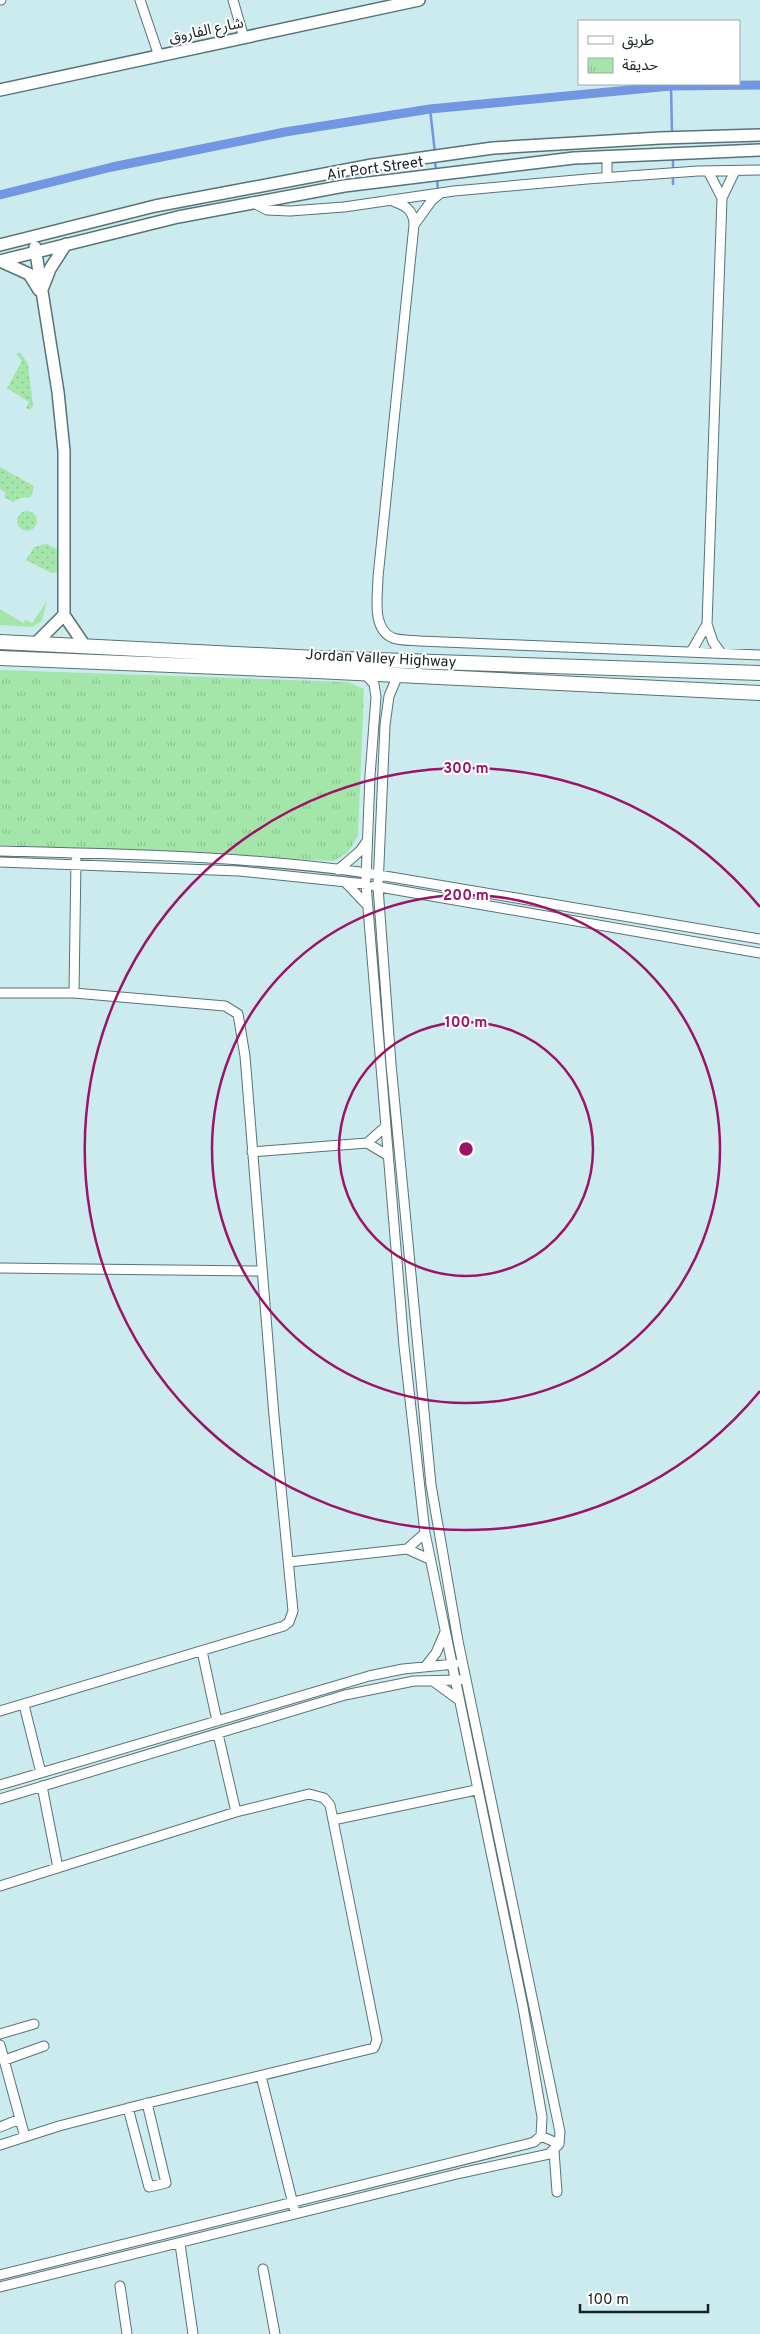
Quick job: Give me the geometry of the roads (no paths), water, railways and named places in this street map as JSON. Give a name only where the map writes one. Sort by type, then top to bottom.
[{"type":"highway","name":"Jordan Valley Highway","points":[[0,642],[85,646],[316,664],[365,674],[760,693]]},
{"type":"highway","name":"Jordan Valley Highway","points":[[0,658],[760,673]]},
{"type":"main road","name":"شارع الفاروق","points":[[0,90],[419,0]]},
{"type":"main road","name":"Air Port Street","points":[[0,245],[155,206],[372,165],[493,148],[568,142],[760,134]]},
{"type":"main road","name":"Air Port Street","points":[[0,261],[132,227],[252,202],[344,186],[499,166],[607,156],[760,150]]},
{"type":"main road","points":[[32,236],[37,253],[41,294],[58,392],[64,451],[64,615],[85,646]]},
{"type":"main road","points":[[41,294],[50,268],[66,244]]},
{"type":"main road","points":[[0,261],[29,274],[41,294]]},
{"type":"main road","points":[[36,643],[64,615]]},
{"type":"street","points":[[140,0],[159,56]]},
{"type":"street","points":[[233,0],[244,38]]},
{"type":"street","points":[[607,156],[607,177]]},
{"type":"street","points":[[721,653],[713,642],[707,624],[722,198],[735,170]]},
{"type":"street","points":[[252,202],[267,210],[284,212],[344,208],[441,192],[607,177],[760,170]]},
{"type":"street","points":[[708,171],[722,198]]},
{"type":"street","points":[[414,225],[432,200],[441,192]]},
{"type":"street","points":[[390,200],[409,209],[414,217],[414,225],[378,577],[378,619],[384,631],[394,638],[420,641],[760,655]]},
{"type":"street","points":[[691,652],[707,624]]},
{"type":"street","points":[[0,2275],[489,2155],[529,2144],[541,2136],[543,2128],[523,2007],[476,1790],[425,1533],[404,1346],[367,906],[367,841],[376,697],[374,684],[365,674]]},
{"type":"street","points":[[398,675],[389,696],[385,725],[378,887],[391,1064],[431,1485],[466,1680],[558,2122],[560,2138],[556,2147],[557,2192]]},
{"type":"street","points":[[338,870],[360,851],[367,841]]},
{"type":"street","points":[[0,850],[226,859],[366,873],[760,939]]},
{"type":"street","points":[[74,993],[76,852]]},
{"type":"street","points":[[0,862],[239,871],[366,884],[760,953]]},
{"type":"street","points":[[344,882],[367,906]]},
{"type":"street","points":[[0,993],[74,993],[225,1006],[238,1014],[245,1056],[262,1271],[294,1611],[290,1622],[284,1626],[0,1711]]},
{"type":"street","points":[[367,1143],[385,1127]]},
{"type":"street","points":[[252,1152],[367,1143],[387,1155]]},
{"type":"street","points":[[0,1268],[262,1271]]},
{"type":"street","points":[[407,1549],[425,1533]]},
{"type":"street","points":[[289,1562],[407,1549],[429,1559]]},
{"type":"street","points":[[425,1667],[436,1653],[445,1632]]},
{"type":"street","points":[[202,1651],[217,1721]]},
{"type":"street","points":[[0,1785],[369,1676],[463,1663]]},
{"type":"street","points":[[0,1799],[345,1695],[405,1683],[466,1680]]},
{"type":"street","points":[[432,1681],[459,1700]]},
{"type":"street","points":[[24,1705],[41,1772]]},
{"type":"street","points":[[218,1734],[236,1812]]},
{"type":"street","points":[[42,1786],[58,1868]]},
{"type":"street","points":[[334,1820],[476,1790]]},
{"type":"street","points":[[0,1886],[236,1812],[309,1794],[324,1798],[330,1805],[334,1820],[377,2044],[374,2048],[147,2103],[25,2136],[0,2145]]},
{"type":"street","points":[[0,2034],[34,2024]]},
{"type":"street","points":[[0,2045],[25,2136]]},
{"type":"street","points":[[5,2060],[44,2046]]},
{"type":"street","points":[[261,2076],[295,2215]]},
{"type":"street","points":[[128,2108],[149,2187],[166,2183],[147,2103]]},
{"type":"street","points":[[0,2127],[20,2119]]},
{"type":"street","points":[[541,2136],[556,2147]]},
{"type":"street","points":[[0,2287],[180,2244],[556,2147]]},
{"type":"street","points":[[180,2244],[193,2334]]},
{"type":"street","points":[[263,2270],[275,2334]]},
{"type":"street","points":[[120,2286],[127,2334]]},
{"type":"waterway","points":[[0,195],[112,167],[285,132],[430,109],[671,86],[760,85]]},
{"type":"waterway","points":[[671,86],[672,134]]},
{"type":"waterway","points":[[430,109],[435,153]]},
{"type":"waterway","points":[[673,157],[673,184]]},
{"type":"waterway","points":[[435,159],[436,171]]},
{"type":"waterway","points":[[437,179],[438,191]]}]
